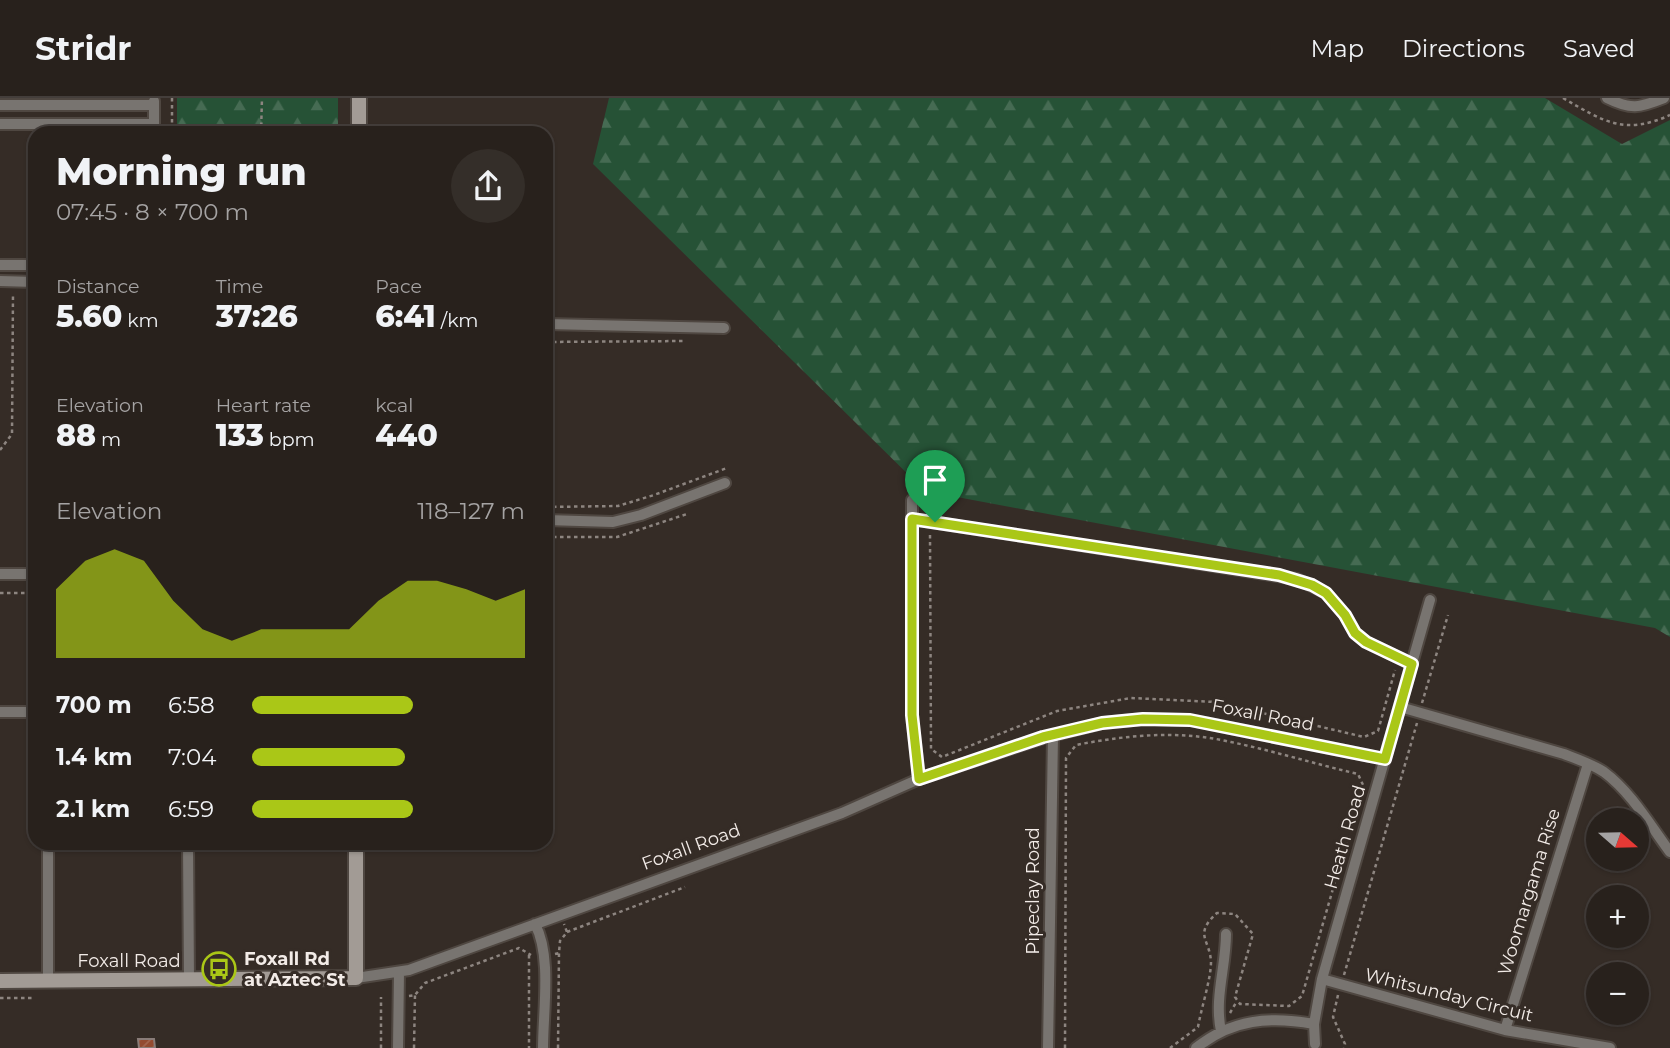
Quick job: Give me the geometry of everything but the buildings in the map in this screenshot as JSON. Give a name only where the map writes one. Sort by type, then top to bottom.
[{"type":"street","points":[[359,98],[359,126]]},
{"type":"street","points":[[1607,98],[1639,108],[1664,98]]},
{"type":"street","points":[[63,126],[2,124],[3,105],[155,102],[154,126]]},
{"type":"street","points":[[0,265],[28,265]]},
{"type":"street","points":[[0,281],[28,282]]},
{"type":"street","points":[[553,324],[724,328]]},
{"type":"street","points":[[553,520],[613,522],[641,515],[725,483]]},
{"type":"street","points":[[912,500],[912,715],[919,779]]},
{"type":"street","points":[[912,519],[1297,579],[1326,593],[1345,615],[1355,633],[1366,642],[1412,664]]},
{"type":"street","points":[[0,575],[28,575]]},
{"type":"street","name":"Heath Road","points":[[1315,1044],[1314,1024],[1322,979],[1430,600]]},
{"type":"street","points":[[1400,707],[1564,754],[1605,773],[1632,801],[1670,852]]},
{"type":"street","points":[[0,712],[28,712]]},
{"type":"street","name":"Foxall Road","points":[[0,981],[356,978],[399,972],[842,813],[919,779],[1053,735],[1102,723],[1143,719],[1190,720],[1385,759]]},
{"type":"street","name":"Pipeclay Road","points":[[1048,1048],[1053,735]]},
{"type":"street","name":"Woomargama Rise","points":[[1505,1030],[1587,764]]},
{"type":"street","points":[[48,850],[48,981]]},
{"type":"street","points":[[188,850],[189,981]]},
{"type":"street","points":[[356,850],[356,978]]},
{"type":"street","points":[[535,924],[544,955],[543,1048]]},
{"type":"street","points":[[1221,1031],[1218,1003],[1226,934]]},
{"type":"street","points":[[398,1048],[399,972]]},
{"type":"street","name":"Whitsunday Circuit","points":[[1322,979],[1505,1030],[1610,1048]]},
{"type":"street","points":[[1196,1048],[1235,1025],[1272,1019],[1314,1024]]},
{"type":"path","points":[[172,98],[172,126]]},
{"type":"path","points":[[261,126],[262,98]]},
{"type":"path","points":[[1563,98],[1601,120],[1626,126],[1657,121],[1670,115]]},
{"type":"path","points":[[0,450],[12,433],[13,294]]},
{"type":"path","points":[[553,342],[683,341]]},
{"type":"path","points":[[553,507],[618,506],[727,468]]},
{"type":"path","points":[[935,522],[930,534],[931,749],[942,757],[1057,711],[1131,698],[1216,702],[1364,737],[1378,731],[1399,657]]},
{"type":"path","points":[[0,593],[28,593]]},
{"type":"path","points":[[1344,1048],[1345,1044],[1333,1017],[1448,615]]},
{"type":"path","points":[[1065,1048],[1066,758],[1076,744],[1163,735],[1215,739],[1358,774],[1363,785],[1302,996],[1289,1006],[1240,1004],[1235,997],[1253,934],[1235,914],[1217,913],[1209,920],[1203,934],[1211,961],[1198,1027],[1170,1048]]},
{"type":"path","points":[[558,1048],[559,953],[560,941],[567,932],[685,887]]},
{"type":"path","points":[[562,914],[567,932]]},
{"type":"path","points":[[414,1048],[415,995],[425,983],[519,948],[529,955],[559,953]]},
{"type":"path","points":[[529,955],[529,1048]]},
{"type":"path","points":[[399,996],[415,995]]},
{"type":"path","points":[[381,997],[381,1048]]},
{"type":"path","points":[[0,998],[35,998]]},
{"type":"green space","points":[[177,98],[338,98],[338,126],[177,126]]},
{"type":"green space","points":[[609,98],[1545,98],[1622,144],[1670,120],[1670,637],[1655,628],[925,491],[593,164]]},
{"type":"place","name":"Foxall Rd at Aztec St","points":[[219,969]]},
{"type":"route","points":[[912,519],[935,522],[1279,575],[1312,585],[1335,601],[1355,633],[1366,642],[1412,664],[1385,759],[1190,720],[1143,719],[1102,723],[1043,737],[919,779],[912,715],[912,519]]}]
